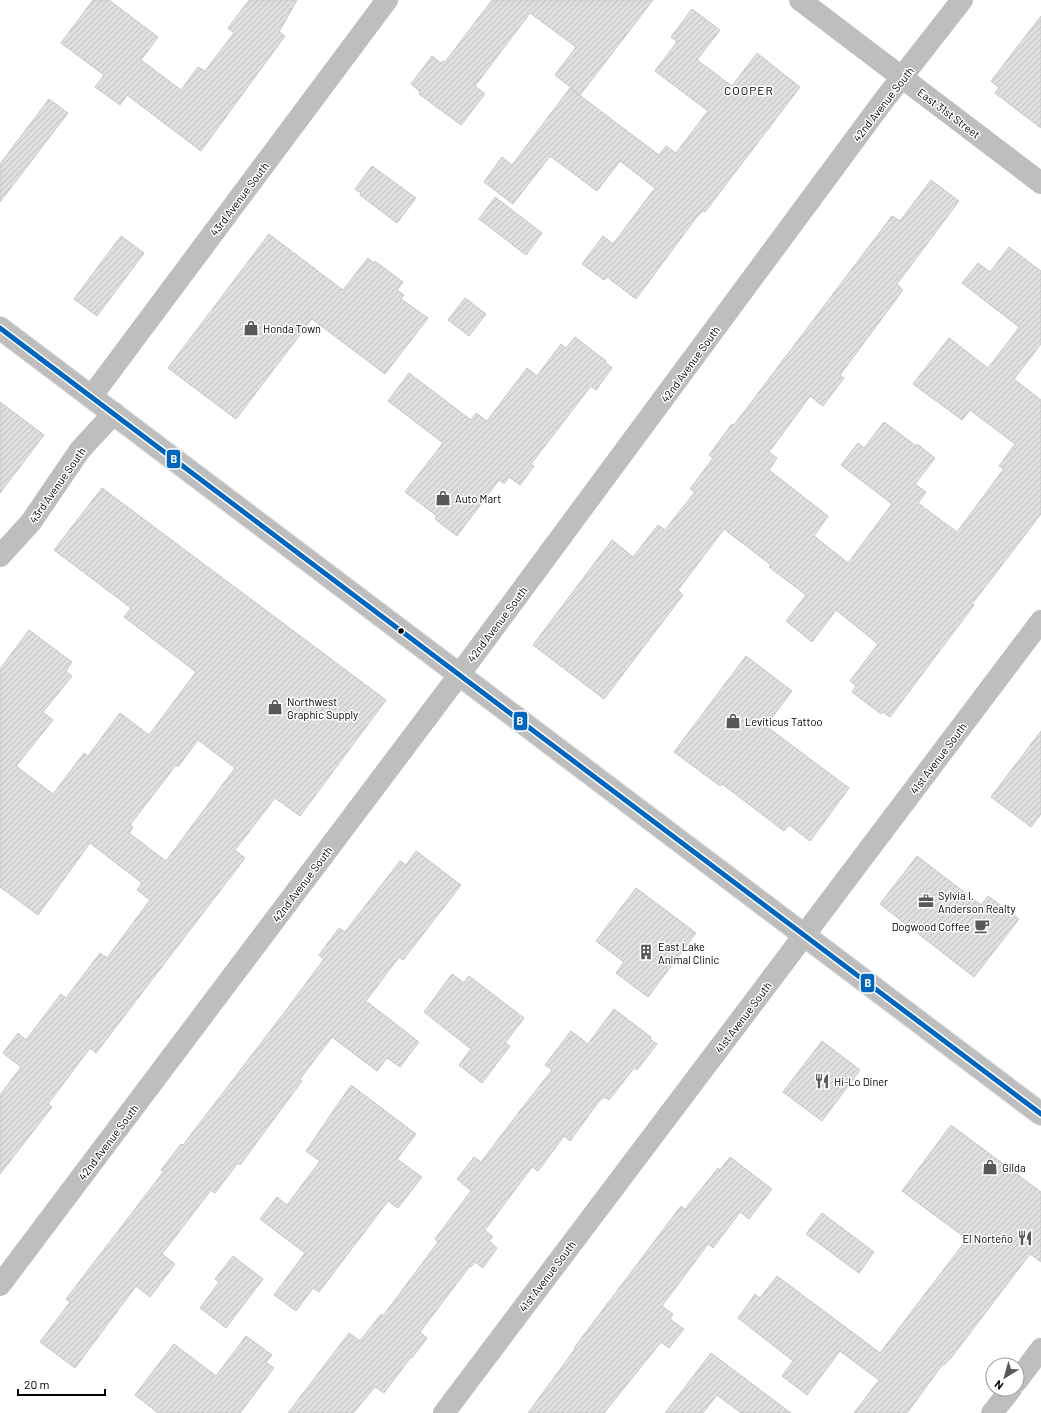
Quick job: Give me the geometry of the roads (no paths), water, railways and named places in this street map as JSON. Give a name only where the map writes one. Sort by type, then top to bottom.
[{"type":"street","name":"43rd Avenue South","points":[[92,397],[387,0]]},
{"type":"street","name":"East 31st Street","points":[[800,0],[1041,183]]},
{"type":"street","name":"42nd Avenue South","points":[[0,1286],[459,675],[884,100],[903,78],[962,0]]},
{"type":"street","points":[[0,328],[806,935],[1041,1114]]},
{"type":"street","name":"43rd Avenue South","points":[[0,556],[31,522],[80,450],[114,413]]},
{"type":"street","name":"41st Avenue South","points":[[444,1413],[806,935],[1041,621]]},
{"type":"street","points":[[1025,1370],[1041,1349]]},
{"type":"street","points":[[992,1413],[1005,1397]]},
{"type":"place","name":"Honda Town","points":[[251,328]]},
{"type":"place","name":"Auto Mart","points":[[443,498]]},
{"type":"place","name":"Northwest Graphic Supply","points":[[275,707]]},
{"type":"place","name":"Leviticus Tattoo","points":[[733,721]]},
{"type":"place","name":"Sylvia I. Anderson Realty","points":[[926,901]]},
{"type":"place","name":"Dogwood Coffee","points":[[982,926]]},
{"type":"place","name":"East Lake Animal Clinic","points":[[646,952]]},
{"type":"place","name":"Hi-Lo Diner","points":[[822,1081]]},
{"type":"place","name":"Gilda","points":[[990,1167]]},
{"type":"place","name":"El Norteño","points":[[1025,1238]]},
{"type":"district","name":"COOPER","points":[[749,90]]}]
